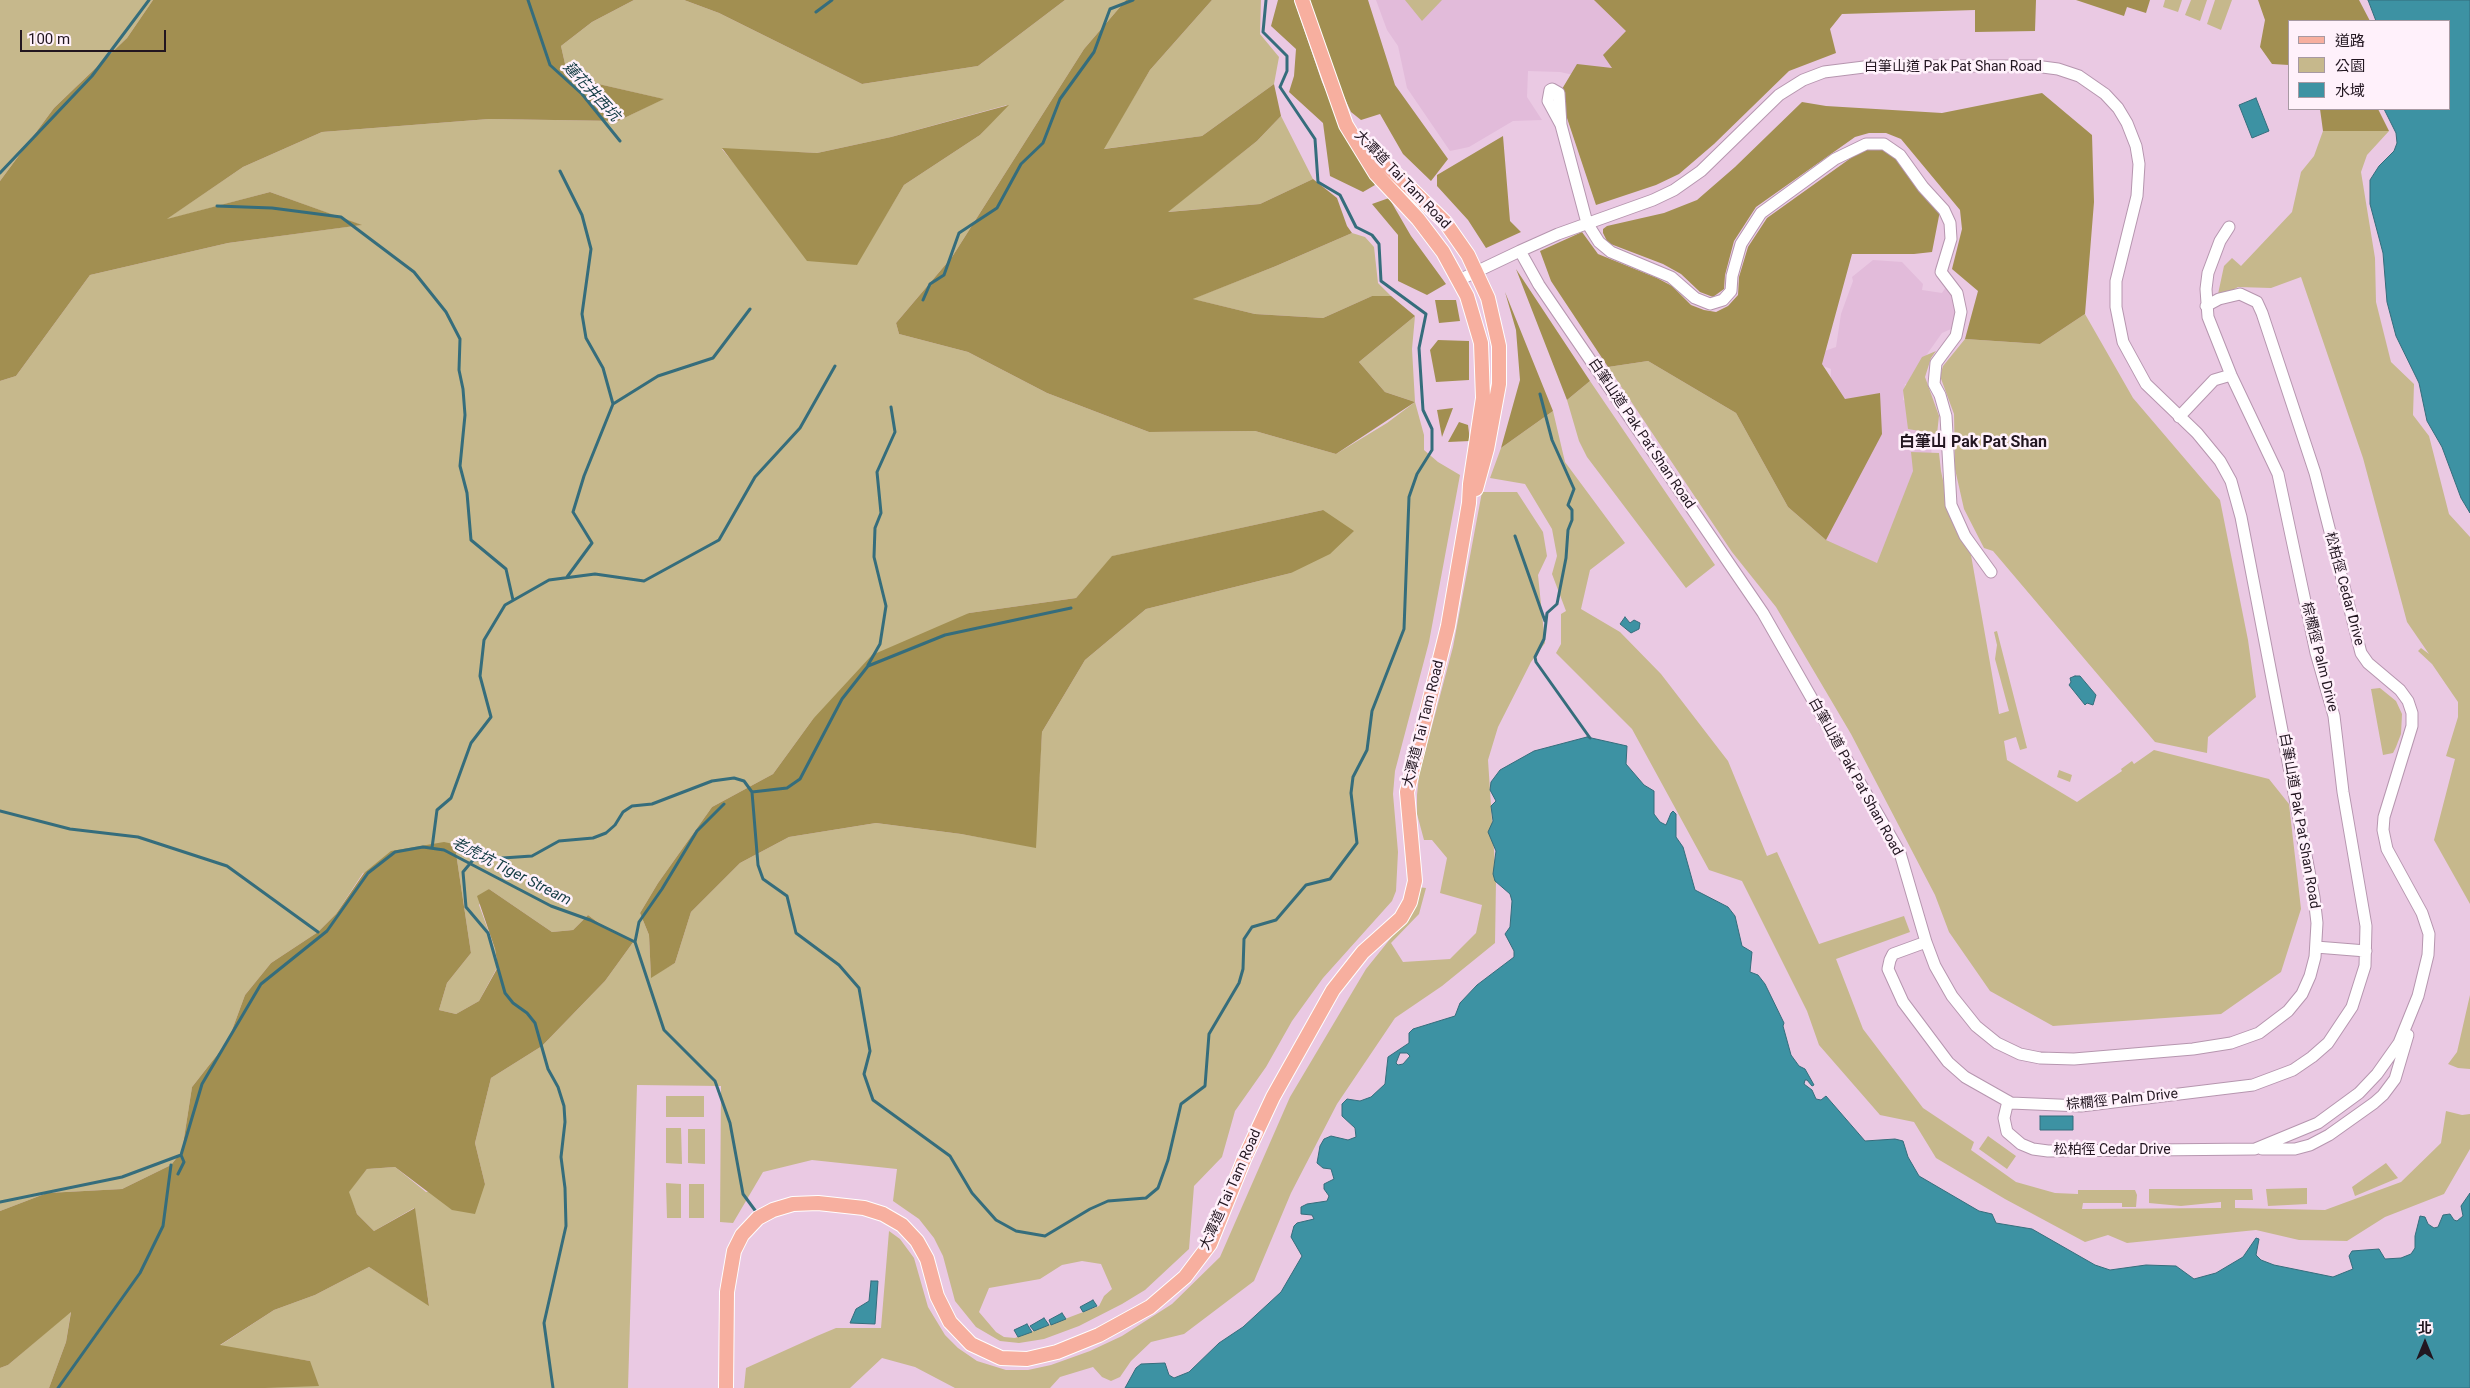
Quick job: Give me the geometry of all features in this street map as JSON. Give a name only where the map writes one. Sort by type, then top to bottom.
[{"type":"main road","name":"大潭道 Tai Tam Road","points":[[726,1388],[727,1292],[734,1251],[742,1234],[753,1222],[768,1212],[788,1205],[818,1202],[864,1208],[878,1211],[898,1222],[925,1253],[939,1302],[953,1327],[977,1348],[996,1357],[1008,1360],[1046,1356],[1099,1335],[1150,1307],[1192,1268],[1214,1235],[1245,1157],[1272,1097],[1326,1001],[1357,959],[1397,922],[1410,902],[1415,881],[1406,806],[1408,785],[1446,636],[1469,503],[1470,484],[1481,414],[1483,363],[1478,327],[1459,280],[1426,228],[1370,165],[1341,115],[1302,0]]},
{"type":"main road","name":"大潭道 Tai Tam Road","points":[[1341,115],[1370,151],[1445,222],[1477,271],[1494,320],[1500,370],[1498,395],[1477,487],[1469,503]]},
{"type":"street","name":"白筆山道 Pak Pat Shan Road","points":[[1459,280],[1520,251],[1588,223],[1665,195],[1701,171],[1779,95],[1803,80],[1824,72],[1872,66],[2016,65],[2047,67],[2079,76],[2098,88],[2118,108],[2128,123],[2136,146],[2138,184],[2117,273],[2115,294],[2117,319],[2123,342],[2139,374],[2154,393],[2206,444],[2220,461],[2231,481],[2238,504],[2314,897],[2316,947],[2310,976],[2296,1003],[2276,1022],[2250,1036],[2206,1047],[2062,1060],[2020,1054],[1997,1043],[1983,1033],[1952,996],[1935,966],[1900,853],[1763,613],[1539,285],[1520,251]]},
{"type":"street","points":[[1560,124],[1588,223],[1604,247],[1660,271],[1677,281],[1696,298],[1714,304],[1723,300],[1731,291],[1732,276],[1741,244],[1762,213],[1835,159],[1851,150],[1866,144],[1877,143],[1887,145],[1898,152],[1923,187],[1944,210],[1951,227],[1951,239],[1941,272],[1958,295],[1961,304],[1960,319],[1956,336],[1936,362],[1933,380],[1946,416],[1951,505],[1965,536],[1991,572]]},
{"type":"street","name":"棕櫚徑 Palm Drive","points":[[1926,942],[1893,954],[1888,969],[1899,994],[1948,1062],[1965,1077],[2008,1101],[2045,1106],[2081,1106],[2238,1087],[2274,1079],[2312,1057],[2341,1026],[2360,987],[2366,966],[2366,926],[2343,792],[2334,716],[2316,653],[2278,474],[2231,375],[2211,328],[2206,306],[2206,289],[2211,265],[2220,241],[2229,227]]},
{"type":"street","name":"松柏徑 Cedar Drive","points":[[2008,1101],[2004,1118],[2007,1132],[2021,1144],[2034,1149],[2048,1151],[2295,1149],[2310,1145],[2330,1135],[2378,1100],[2398,1072],[2418,996],[2428,955],[2429,934],[2422,913],[2387,849],[2383,830],[2384,817],[2412,726],[2412,713],[2408,701],[2400,690],[2368,663],[2361,653],[2315,473],[2260,307],[2257,302],[2240,294],[2219,299],[2206,306]]},
{"type":"street","points":[[2179,417],[2214,380],[2231,375]]},
{"type":"street","points":[[2316,947],[2366,951]]},
{"type":"street","name":"松柏徑 Cedar Drive","points":[[2255,1150],[2318,1123],[2359,1093],[2377,1074],[2399,1043],[2418,996]]},
{"type":"shaded area","points":[[153,0],[634,0],[592,22],[561,46],[568,77],[664,99],[618,121],[489,119],[322,132],[243,167],[167,219],[270,192],[362,225],[228,243],[90,275],[16,376],[0,381],[0,181],[54,108],[127,38]]},
{"type":"shaded area","points":[[684,0],[1065,0],[978,66],[862,84],[719,13]]},
{"type":"shaded area","points":[[1126,0],[1212,0],[1150,70],[1104,149],[1202,136],[1274,84],[1281,116],[1257,141],[1168,212],[1260,204],[1313,179],[1337,198],[1347,226],[1352,233],[1193,299],[1255,314],[1323,318],[1372,296],[1391,296],[1415,316],[1359,362],[1385,392],[1415,402],[1336,454],[1255,431],[1149,432],[1047,393],[968,352],[899,334],[896,323],[952,257],[1084,49]]},
{"type":"shaded area","points":[[1278,0],[1294,0],[1322,82],[1338,118],[1375,185],[1363,192],[1330,176],[1323,123],[1289,92],[1294,76],[1296,49],[1271,26]]},
{"type":"shaded area","points":[[1309,0],[1368,0],[1395,85],[1448,159],[1431,181],[1403,154],[1380,114],[1361,120],[1351,112],[1335,77]]},
{"type":"shaded area","points":[[1376,0],[1673,0],[1615,74],[1592,79],[1560,72],[1528,71],[1527,97],[1542,120],[1513,121],[1469,147],[1450,151],[1407,88],[1398,46],[1387,30]]},
{"type":"shaded area","points":[[1594,0],[2036,0],[2035,31],[1975,32],[1975,10],[1842,14],[1830,29],[1836,53],[1789,71],[1714,144],[1679,174],[1656,185],[1596,205],[1559,94],[1577,64],[1612,68],[1603,55],[1626,31]]},
{"type":"shaded area","points":[[2076,0],[2150,0],[2146,13],[2127,7],[2124,16]]},
{"type":"shaded area","points":[[2258,0],[2359,0],[2369,20],[2288,20],[2288,65],[2272,64],[2260,47],[2265,20]]},
{"type":"shaded area","points":[[2042,93],[2092,135],[2094,202],[2085,314],[2040,344],[1965,339],[1978,291],[1952,269],[1962,229],[1960,210],[1901,139],[1886,133],[1869,133],[1855,137],[1756,207],[1734,241],[1725,275],[1724,289],[1713,297],[1700,292],[1681,274],[1663,264],[1608,243],[1603,233],[1603,229],[1607,226],[1664,213],[1697,200],[1735,167],[1802,102],[1826,106],[1942,113]]},
{"type":"shaded area","points":[[1009,105],[980,135],[904,185],[857,265],[807,261],[722,148],[817,153],[891,137]]},
{"type":"shaded area","points":[[2320,110],[2378,110],[2389,131],[2323,131]]},
{"type":"shaded area","points":[[1503,136],[1510,221],[1521,232],[1486,248],[1468,220],[1437,186],[1437,175]]},
{"type":"shaded area","points":[[1871,148],[1892,151],[1939,206],[1939,216],[1932,252],[1914,254],[1852,254],[1822,364],[1845,399],[1880,393],[1882,434],[1826,540],[1788,507],[1736,413],[1648,361],[1608,367],[1551,281],[1540,251],[1582,232],[1598,254],[1672,286],[1691,305],[1716,312],[1728,306],[1738,295],[1739,277],[1748,247],[1767,218],[1862,150]]},
{"type":"shaded area","points":[[1389,198],[1411,236],[1446,284],[1427,295],[1398,281],[1398,235],[1372,204]]},
{"type":"shaded area","points":[[1873,260],[1902,262],[1923,284],[1922,290],[1942,293],[1946,287],[1954,296],[1956,314],[1951,329],[1942,333],[1925,357],[1921,384],[1905,384],[1903,400],[1925,407],[1931,437],[1932,471],[1911,570],[1849,570],[1810,537],[1830,400],[1831,369],[1818,364],[1822,352],[1836,347],[1841,314],[1853,281],[1852,277]]},
{"type":"shaded area","points":[[1516,269],[1590,381],[1567,400]]},
{"type":"shaded area","points":[[1505,292],[1553,411],[1501,448],[1520,380],[1516,330]]},
{"type":"shaded area","points":[[1435,300],[1456,300],[1460,321],[1439,323]]},
{"type":"shaded area","points":[[1438,340],[1469,341],[1469,380],[1436,382],[1430,350]]},
{"type":"shaded area","points":[[1453,408],[1442,437],[1437,410]]},
{"type":"shaded area","points":[[1459,422],[1468,425],[1470,441],[1448,442]]},
{"type":"shaded area","points":[[1323,510],[1354,531],[1330,554],[1291,573],[1146,609],[1085,660],[1042,732],[1036,848],[961,834],[876,823],[789,837],[740,863],[691,912],[675,963],[651,978],[649,935],[640,913],[658,883],[712,807],[773,774],[813,719],[872,655],[969,613],[1076,598],[1112,556]]},
{"type":"shaded area","points":[[444,842],[463,846],[456,853],[471,953],[447,983],[439,1010],[456,1014],[479,1001],[498,967],[495,949],[477,896],[489,889],[552,932],[573,930],[588,915],[600,924],[634,941],[605,981],[542,1046],[491,1078],[475,1143],[485,1184],[475,1214],[452,1210],[395,1167],[367,1169],[349,1192],[357,1214],[374,1231],[415,1208],[429,1306],[369,1267],[315,1295],[274,1310],[220,1345],[310,1361],[319,1386],[265,1388],[49,1388],[66,1342],[71,1312],[8,1365],[0,1368],[0,1211],[47,1193],[122,1189],[171,1165],[182,1151],[192,1087],[228,1041],[245,995],[271,963],[318,932],[336,914],[364,873],[391,851]]},
{"type":"green space","points":[[0,0],[153,0],[127,38],[54,108],[0,181]]},
{"type":"green space","points":[[634,0],[684,0],[719,13],[862,84],[978,66],[1065,0],[1126,0],[1084,49],[952,257],[896,323],[899,334],[968,352],[1047,393],[1149,432],[1255,431],[1336,454],[1387,423],[1415,402],[1424,435],[1424,450],[1438,462],[1460,475],[1429,642],[1395,771],[1393,794],[1398,852],[1396,891],[1392,901],[1323,978],[1292,1021],[1266,1067],[1235,1111],[1222,1157],[1194,1186],[1189,1249],[1145,1290],[1079,1326],[1044,1339],[1019,1343],[1000,1341],[976,1327],[955,1301],[943,1256],[934,1238],[919,1219],[893,1201],[897,1169],[812,1160],[763,1172],[733,1223],[720,1222],[721,1086],[637,1085],[628,1388],[265,1388],[310,1361],[219,1346],[274,1310],[315,1295],[369,1267],[429,1305],[414,1208],[374,1231],[357,1214],[348,1192],[367,1169],[395,1167],[426,1192],[485,1184],[475,1143],[491,1078],[542,1046],[605,981],[634,941],[600,924],[588,915],[573,930],[552,932],[489,889],[479,905],[495,949],[498,966],[479,1001],[456,1014],[439,1010],[447,983],[471,953],[456,853],[363,873],[336,914],[318,932],[271,963],[245,995],[228,1041],[192,1087],[182,1151],[171,1165],[122,1189],[47,1193],[0,1211],[0,381],[16,376],[90,275],[228,243],[361,225],[270,192],[165,220],[243,167],[322,132],[489,119],[618,121],[663,99],[568,77],[561,46],[592,22]],"holes":[[[1007,105],[980,135],[904,185],[856,265],[750,183],[722,149],[817,153],[891,137]],[[1323,510],[1291,573],[1146,609],[1085,660],[1042,732],[1035,847],[961,834],[876,823],[789,837],[740,863],[691,912],[675,963],[651,977],[649,935],[640,913],[658,883],[712,807],[773,774],[813,719],[969,613],[1076,598],[1113,556]],[[1082,1261],[1101,1264],[1112,1289],[1104,1296],[1099,1306],[1015,1338],[1004,1337],[996,1332],[979,1312],[989,1288],[1040,1279],[1062,1265]]]},
{"type":"green space","points":[[1212,0],[1261,0],[1260,34],[1279,57],[1274,84],[1202,136],[1103,149],[1150,70]]},
{"type":"green space","points":[[1405,0],[1442,0],[1422,21]]},
{"type":"green space","points":[[2165,0],[2182,0],[2178,12],[2163,7]]},
{"type":"green space","points":[[2191,0],[2207,0],[2200,21],[2185,15]]},
{"type":"green space","points":[[2215,0],[2232,0],[2221,30],[2207,24]]},
{"type":"green space","points":[[1281,116],[1313,179],[1260,204],[1167,212],[1257,141]]},
{"type":"green space","points":[[2323,131],[2389,131],[2367,155],[2361,172],[2375,258],[2376,302],[2391,362],[2414,384],[2413,415],[2429,436],[2449,514],[2470,537],[2470,904],[2434,840],[2455,759],[2446,756],[2458,717],[2458,702],[2432,664],[2418,651],[2421,648],[2429,654],[2407,622],[2363,458],[2301,277],[2271,288],[2238,287],[2222,296],[2218,294],[2224,266],[2232,258],[2241,266],[2292,212],[2301,172],[2314,156]]},
{"type":"green space","points":[[1352,233],[1365,237],[1374,247],[1378,283],[1391,296],[1372,296],[1323,318],[1255,314],[1192,299],[1276,266]]},
{"type":"green space","points":[[2085,314],[2133,398],[2220,500],[2248,640],[2256,697],[2208,737],[2207,753],[2155,742],[1993,551],[1984,548],[1964,509],[1955,469],[1954,414],[1940,376],[1943,366],[1965,339],[2040,344]]},
{"type":"green space","points":[[1415,316],[1412,349],[1415,402],[1385,392],[1359,362]]},
{"type":"green space","points":[[1936,351],[1931,358],[1925,377],[1939,416],[1937,434],[1908,429],[1903,390],[1922,357]]},
{"type":"green space","points":[[1648,361],[1736,413],[1788,507],[1826,540],[1877,563],[1913,471],[1911,452],[1939,453],[1950,513],[1971,555],[1999,714],[2009,711],[1995,659],[1997,645],[1994,632],[1997,631],[2027,748],[2020,750],[2016,737],[2004,741],[2007,760],[2077,802],[2122,771],[2121,769],[2132,761],[2134,764],[2154,750],[2269,779],[2289,804],[2301,909],[2281,972],[2221,1014],[2053,1026],[1990,991],[1949,932],[1935,895],[1851,734],[1776,607],[1732,552],[1608,367]]},
{"type":"green space","points":[[1590,381],[1715,565],[1686,588],[1587,457],[1579,441],[1567,400]]},
{"type":"green space","points":[[1553,411],[1565,462],[1625,543],[1590,570],[1581,609],[1620,632],[1661,674],[1728,761],[1767,856],[1777,852],[1819,944],[1904,916],[1910,932],[1836,959],[1863,1029],[1923,1108],[1974,1142],[1971,1150],[2016,1182],[2055,1193],[2078,1194],[2078,1190],[2135,1190],[2137,1195],[2136,1207],[2122,1207],[2122,1203],[2083,1203],[2082,1209],[2221,1208],[2221,1202],[2181,1206],[2149,1203],[2149,1189],[2252,1189],[2253,1200],[2235,1200],[2235,1208],[2325,1210],[2401,1182],[2441,1143],[2446,1111],[2462,1115],[2470,1114],[2470,1149],[2444,1194],[2385,1217],[2347,1241],[2299,1240],[2256,1230],[2127,1243],[2108,1235],[2085,1242],[2005,1199],[1936,1158],[1914,1122],[1880,1115],[1819,1045],[1807,1011],[1742,881],[1709,870],[1632,729],[1556,653],[1561,644],[1561,614],[1566,611],[1552,574],[1557,556],[1552,529],[1525,484],[1490,478],[1501,448]]},
{"type":"green space","points":[[1482,492],[1517,492],[1543,532],[1547,556],[1538,575],[1545,643],[1531,662],[1498,727],[1488,760],[1496,881],[1495,943],[1442,986],[1395,1018],[1337,1104],[1291,1193],[1254,1281],[1184,1334],[1151,1342],[1131,1361],[1120,1377],[1111,1381],[1102,1377],[1093,1367],[1060,1377],[1050,1388],[955,1388],[915,1367],[882,1358],[850,1388],[744,1388],[746,1368],[817,1336],[836,1328],[881,1328],[889,1231],[900,1239],[914,1258],[928,1307],[945,1335],[958,1348],[977,1361],[1006,1370],[1028,1370],[1051,1365],[1090,1351],[1122,1336],[1172,1304],[1220,1257],[1290,1097],[1366,969],[1415,908],[1418,887],[1426,888],[1419,914],[1391,943],[1403,962],[1450,959],[1476,933],[1482,905],[1440,893],[1447,858],[1432,840],[1424,840],[1417,814],[1417,795],[1419,775],[1453,647]]},
{"type":"green space","points":[[2380,688],[2396,701],[2402,714],[2401,734],[2396,747],[2393,753],[2383,755],[2371,689]]},
{"type":"green space","points":[[2059,770],[2072,775],[2070,782],[2057,777]]},
{"type":"green space","points":[[2470,995],[2470,1069],[2458,1068],[2448,1064],[2457,1052]]},
{"type":"green space","points":[[666,1096],[704,1096],[704,1117],[666,1117]]},
{"type":"green space","points":[[666,1128],[681,1128],[682,1164],[666,1163]]},
{"type":"green space","points":[[688,1129],[705,1129],[705,1164],[688,1163]]},
{"type":"green space","points":[[1988,1136],[2016,1156],[2007,1169],[1979,1149]]},
{"type":"green space","points":[[2386,1163],[2398,1178],[2355,1196],[2352,1187]]},
{"type":"green space","points":[[666,1183],[681,1184],[681,1218],[667,1218]]},
{"type":"green space","points":[[689,1184],[704,1184],[704,1218],[689,1218]]},
{"type":"green space","points":[[2307,1188],[2307,1204],[2268,1206],[2266,1189]]},
{"type":"green space","points":[[71,1311],[66,1342],[49,1388],[0,1388],[0,1368],[8,1365]]},
{"type":"water","points":[[2368,0],[2470,0],[2470,513],[2461,498],[2442,447],[2427,421],[2419,383],[2396,336],[2387,302],[2383,253],[2370,204],[2370,180],[2379,166],[2394,151],[2397,143],[2396,133],[2384,110],[2450,110],[2450,20],[2376,20]]},
{"type":"water","points":[[2256,98],[2269,131],[2252,138],[2239,105]]},
{"type":"water","points":[[1625,617],[1630,623],[1634,620],[1640,623],[1639,629],[1631,633],[1620,624]]},
{"type":"water","points":[[2080,676],[2096,695],[2093,705],[2087,703],[2085,705],[2069,685],[2071,682],[2070,678]]},
{"type":"water","points":[[1587,737],[1627,746],[1626,764],[1644,785],[1654,791],[1654,814],[1660,822],[1666,825],[1671,813],[1673,811],[1676,814],[1676,837],[1683,847],[1695,890],[1728,907],[1735,916],[1742,946],[1752,952],[1750,972],[1758,975],[1765,984],[1784,1023],[1783,1026],[1791,1055],[1799,1066],[1805,1069],[1814,1085],[1812,1086],[1807,1080],[1805,1080],[1804,1084],[1812,1090],[1816,1099],[1821,1100],[1826,1096],[1865,1141],[1895,1139],[1903,1141],[1908,1157],[1919,1176],[1979,1211],[1992,1214],[1996,1223],[2032,1229],[2095,1265],[2110,1270],[2146,1265],[2176,1266],[2194,1279],[2216,1273],[2243,1257],[2256,1238],[2259,1239],[2256,1255],[2261,1260],[2274,1265],[2333,1277],[2353,1269],[2349,1256],[2352,1251],[2379,1249],[2385,1259],[2401,1258],[2411,1254],[2415,1248],[2415,1236],[2420,1216],[2425,1217],[2428,1224],[2434,1228],[2438,1227],[2443,1215],[2450,1214],[2457,1221],[2463,1216],[2461,1206],[2470,1193],[2470,1388],[1125,1388],[1136,1368],[1141,1364],[1165,1363],[1169,1375],[1174,1378],[1189,1372],[1219,1343],[1243,1327],[1281,1292],[1302,1256],[1291,1237],[1294,1226],[1297,1223],[1314,1219],[1312,1215],[1301,1214],[1301,1207],[1307,1204],[1327,1201],[1329,1196],[1324,1189],[1324,1184],[1334,1179],[1331,1169],[1323,1168],[1317,1163],[1320,1146],[1324,1139],[1331,1136],[1348,1140],[1356,1137],[1355,1128],[1342,1116],[1342,1104],[1347,1099],[1360,1101],[1371,1097],[1385,1084],[1388,1057],[1409,1043],[1409,1033],[1413,1029],[1455,1016],[1460,1003],[1477,985],[1514,957],[1514,951],[1505,934],[1510,927],[1512,901],[1510,894],[1495,881],[1493,874],[1496,851],[1488,832],[1493,821],[1491,806],[1496,801],[1490,790],[1491,782],[1500,770],[1534,751]],"holes":[[[1400,1053],[1407,1053],[1410,1056],[1403,1064],[1398,1065],[1396,1063]]]},
{"type":"water","points":[[2040,1116],[2073,1116],[2073,1130],[2040,1130]]},
{"type":"water","points":[[871,1281],[878,1281],[875,1324],[850,1323],[856,1309],[869,1301]]},
{"type":"water","points":[[1093,1300],[1097,1306],[1083,1312],[1080,1307]]},
{"type":"water","points":[[1062,1313],[1066,1319],[1051,1325],[1049,1320]]},
{"type":"water","points":[[1044,1318],[1049,1325],[1034,1331],[1030,1326]]},
{"type":"water","points":[[1027,1324],[1032,1332],[1018,1337],[1014,1330]]},
{"type":"waterway","points":[[0,173],[92,76],[149,0]]},
{"type":"waterway","name":"蓮花井西坑","points":[[528,0],[550,65],[582,94],[620,141]]},
{"type":"waterway","points":[[816,12],[832,0]]},
{"type":"waterway","points":[[923,300],[930,284],[944,275],[959,233],[997,208],[1021,164],[1043,143],[1060,99],[1094,52],[1110,9],[1133,0]]},
{"type":"waterway","points":[[553,1388],[544,1323],[566,1226],[565,1188],[561,1157],[565,1122],[564,1106],[558,1087],[548,1069],[535,1023],[505,993],[488,933],[466,907],[463,872],[473,860],[532,856],[559,841],[593,838],[606,833],[615,825],[623,812],[632,806],[652,804],[712,781],[734,778],[744,781],[752,792],[758,865],[763,879],[787,896],[796,933],[839,965],[859,988],[870,1051],[864,1074],[873,1100],[950,1156],[972,1193],[996,1220],[1016,1231],[1045,1236],[1090,1209],[1108,1201],[1146,1198],[1158,1188],[1168,1160],[1181,1104],[1205,1086],[1209,1034],[1239,983],[1243,969],[1244,939],[1252,927],[1276,920],[1306,885],[1330,879],[1357,843],[1351,793],[1353,777],[1367,750],[1372,711],[1404,629],[1409,497],[1417,474],[1432,450],[1432,429],[1423,410],[1419,348],[1426,314],[1381,281],[1379,244],[1372,235],[1356,227],[1340,195],[1318,182],[1315,139],[1280,87],[1287,71],[1287,56],[1263,32],[1266,0]]},
{"type":"waterway","points":[[560,171],[582,215],[591,249],[582,314],[586,338],[603,368],[613,404],[584,476],[573,512],[592,543],[567,577]]},
{"type":"waterway","points":[[217,206],[272,208],[341,217],[414,272],[446,312],[460,339],[459,370],[465,415],[460,466],[467,493],[471,540],[506,569],[513,600]]},
{"type":"waterway","points":[[613,404],[658,376],[713,358],[750,309]]},
{"type":"waterway","points":[[432,848],[437,810],[451,798],[471,743],[491,717],[480,676],[484,640],[505,605],[549,580],[595,574],[644,581],[719,540],[755,477],[800,428],[835,366]]},
{"type":"waterway","points":[[1540,394],[1552,440],[1574,489],[1568,505],[1572,510],[1572,520],[1568,530],[1566,558],[1557,604],[1547,613],[1544,639],[1535,657],[1536,662],[1590,738]]},
{"type":"waterway","points":[[868,665],[880,644],[886,606],[874,557],[875,528],[881,513],[877,472],[895,432],[891,407]]},
{"type":"waterway","points":[[1515,536],[1545,621]]},
{"type":"waterway","points":[[752,792],[787,788],[800,779],[842,699],[868,666],[945,635],[1071,608]]},
{"type":"waterway","points":[[635,942],[639,922],[662,889],[697,831],[724,804]]},
{"type":"waterway","points":[[0,811],[70,829],[138,837],[227,866],[318,932]]},
{"type":"waterway","name":"老虎坑 Tiger Stream","points":[[0,1202],[122,1177],[181,1155],[202,1084],[261,984],[327,931],[368,873],[395,852],[423,847],[444,850],[551,906],[590,920],[635,942],[664,1030],[715,1081],[730,1123],[743,1194],[757,1213]]},
{"type":"waterway","points":[[178,1174],[184,1162],[181,1155]]},
{"type":"waterway","points":[[58,1388],[140,1273],[163,1226],[171,1165]]},
{"type":"district","name":"白筆山 Pak Pat Shan","points":[[1973,443]]}]
